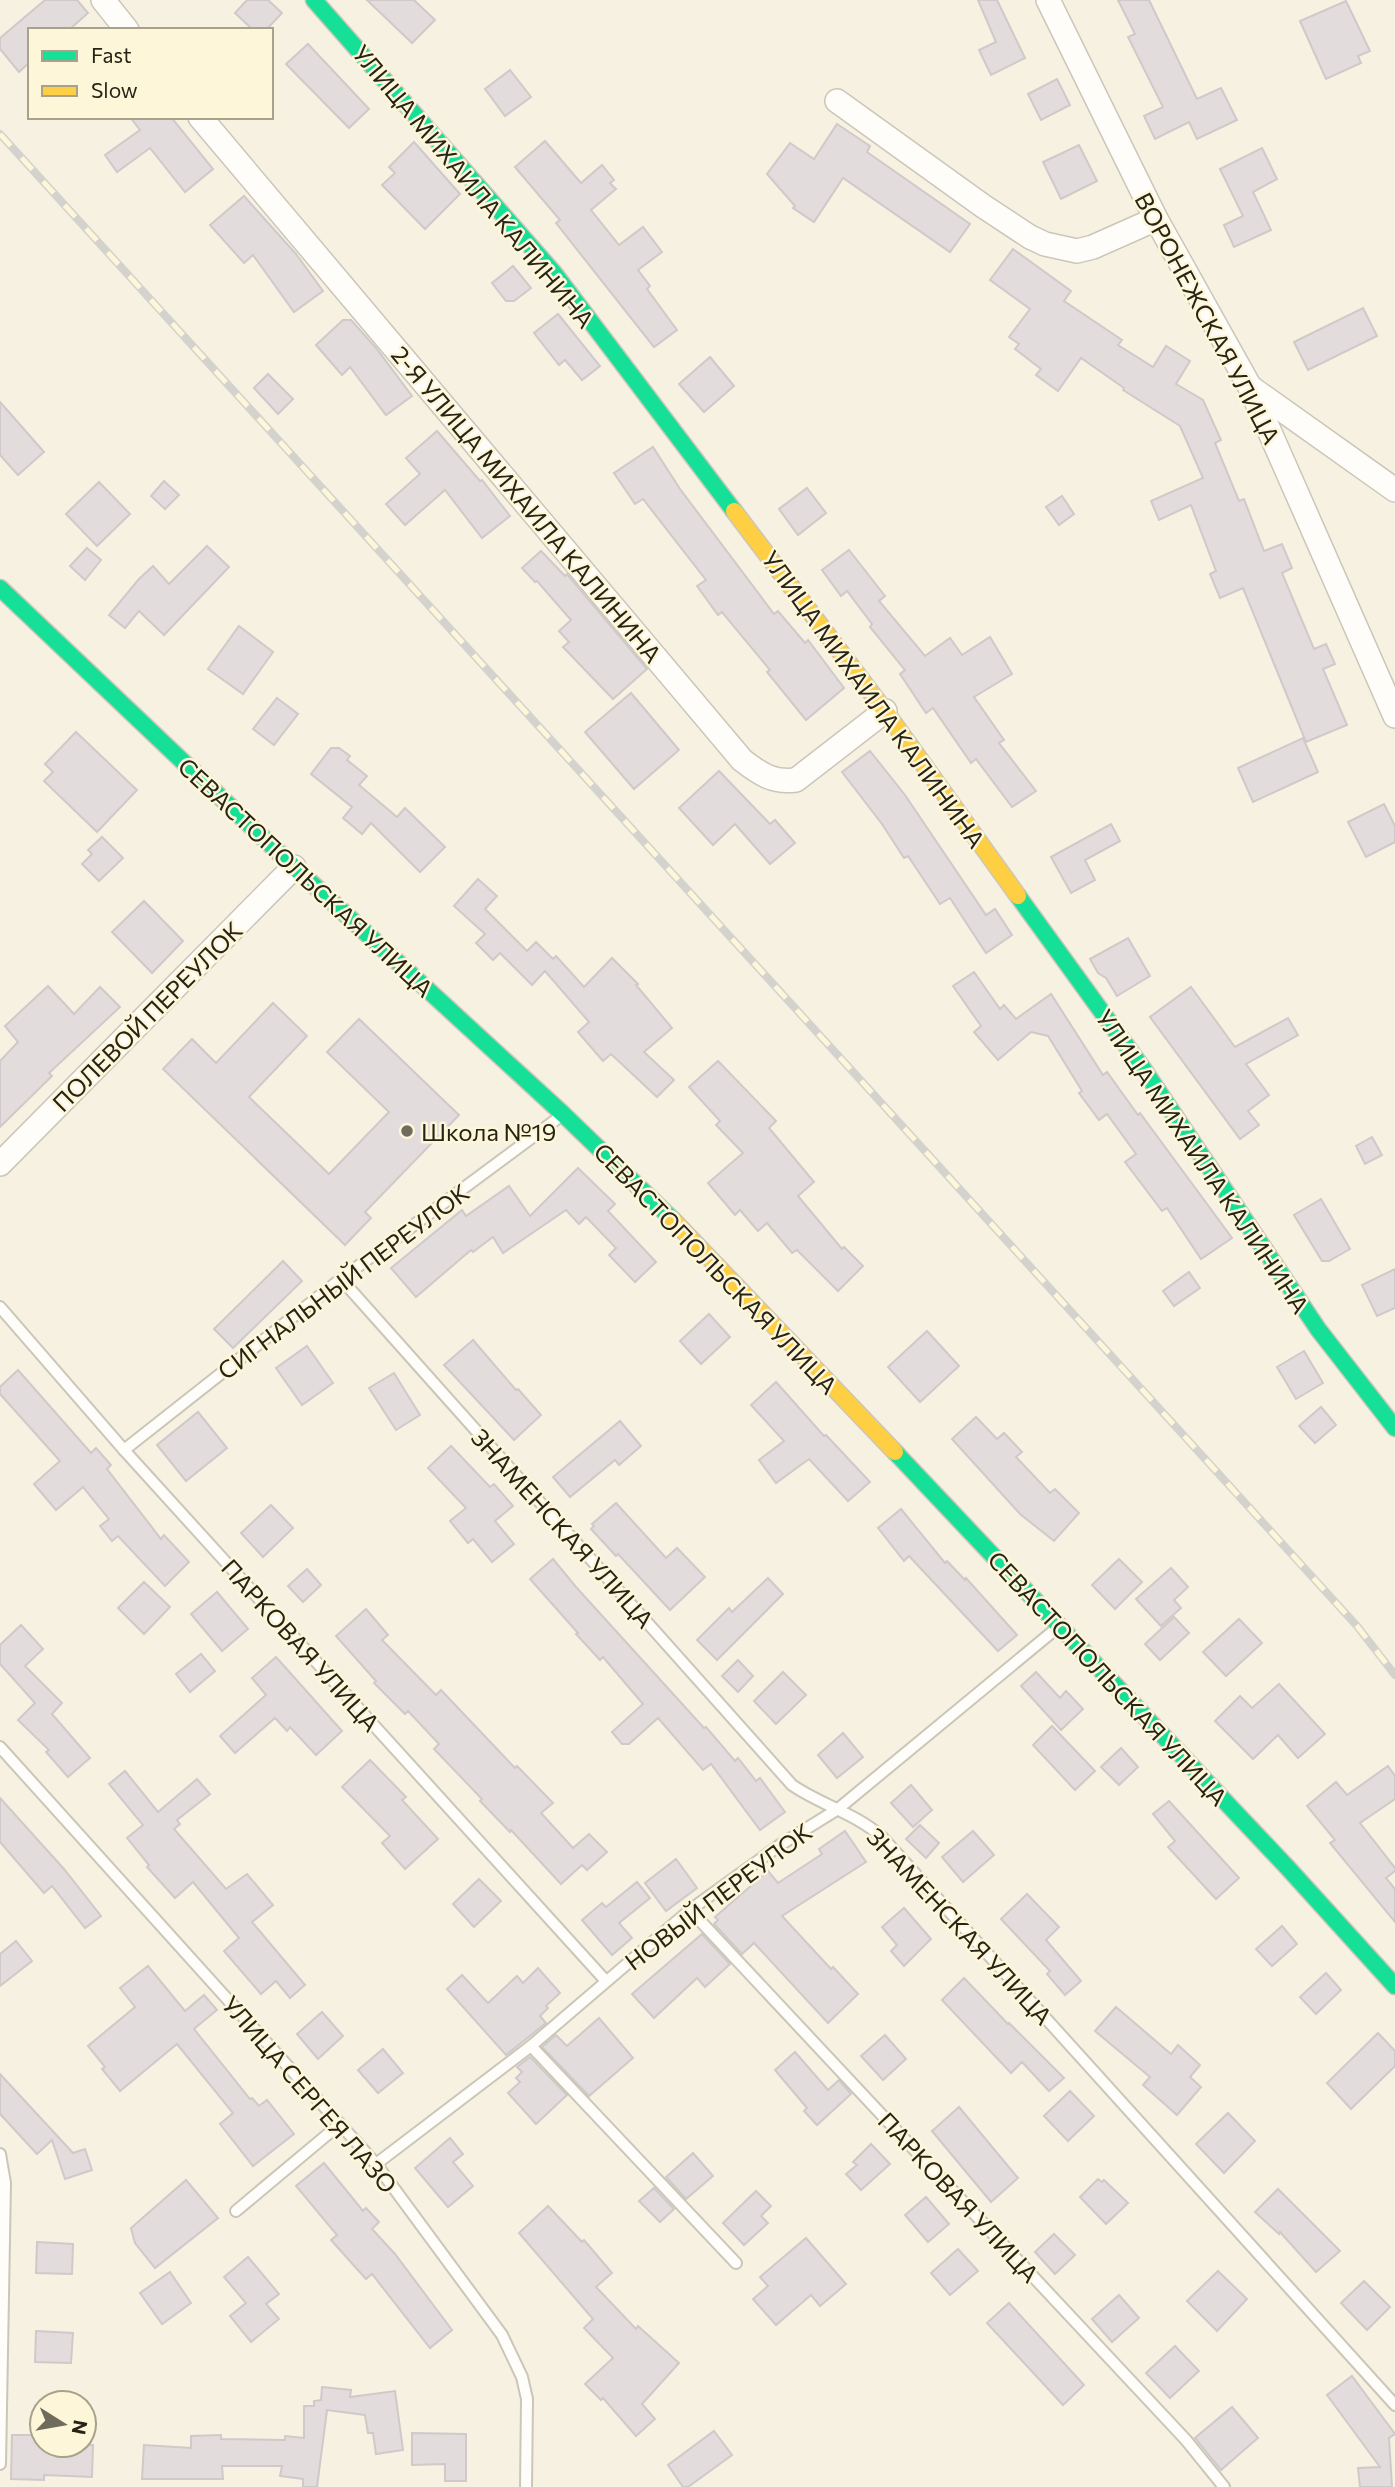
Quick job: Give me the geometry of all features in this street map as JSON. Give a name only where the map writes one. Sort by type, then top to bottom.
[{"type":"street","points":[[103,0],[125,28]]},
{"type":"street","name":"УЛИЦА МИХАИЛА КАЛИНИНА","points":[[314,0],[554,273],[885,711],[1144,1070],[1318,1329],[1395,1428]]},
{"type":"street","name":"ВОРОНЕЖСКАЯ УЛИЦА","points":[[1048,0],[1156,219],[1250,387],[1395,716]]},
{"type":"street","points":[[837,101],[983,206],[1045,244],[1077,251],[1093,247],[1156,219]]},
{"type":"street","name":"2-Я УЛИЦА МИХАИЛА КАЛИНИНА","points":[[202,119],[742,760],[769,778],[784,782],[796,780],[885,711]]},
{"type":"street","points":[[1250,387],[1395,490]]},
{"type":"street","name":"СЕВАСТОПОЛЬСКАЯ УЛИЦА","points":[[0,588],[691,1237],[1287,1867],[1395,1986]]},
{"type":"street","name":"ПОЛЕВОЙ ПЕРЕУЛОК","points":[[0,1164],[294,867]]},
{"type":"lane","name":"СИГНАЛЬНЫЙ ПЕРЕУЛОК","points":[[124,1450],[341,1279],[563,1114]]},
{"type":"lane","name":"ЗНАМЕНСКАЯ УЛИЦА","points":[[341,1279],[792,1785],[814,1800],[838,1809],[869,1826],[882,1837],[1395,2405]]},
{"type":"lane","name":"ПАРКОВАЯ УЛИЦА","points":[[0,1307],[124,1450],[605,1980]]},
{"type":"lane","name":"НОВЫЙ ПЕРЕУЛОК","points":[[376,2164],[531,2046],[690,1910],[780,1845],[838,1809],[1059,1626]]},
{"type":"lane","name":"УЛИЦА СЕРГЕЯ ЛАЗО","points":[[0,1747],[376,2164],[502,2335],[522,2377],[527,2399],[526,2487]]},
{"type":"lane","name":"ПАРКОВАЯ УЛИЦА","points":[[690,1910],[1186,2440],[1224,2487]]},
{"type":"lane","points":[[531,2046],[736,2263]]},
{"type":"lane","points":[[236,2211],[340,2124]]},
{"type":"lane","points":[[0,2154],[5,2183],[0,2464]]},
{"type":"building","points":[[45,0],[77,0],[88,13],[71,28],[28,28],[28,64],[19,72],[0,49],[0,38]]},
{"type":"building","points":[[247,0],[268,0],[282,13],[268,28],[251,28],[235,13]]},
{"type":"building","points":[[367,0],[414,0],[435,20],[412,43]]},
{"type":"building","points":[[978,0],[997,0],[1025,58],[991,75],[979,50],[996,42]]},
{"type":"building","points":[[1118,0],[1149,0],[1197,99],[1221,88],[1237,120],[1197,139],[1189,122],[1155,139],[1144,116],[1163,107],[1128,37],[1135,34]]},
{"type":"building","points":[[1346,1],[1370,51],[1358,56],[1361,63],[1326,79],[1300,21]]},
{"type":"building","points":[[308,44],[369,109],[349,128],[286,64]]},
{"type":"building","points":[[510,70],[531,97],[505,116],[485,89]]},
{"type":"building","points":[[1057,79],[1070,105],[1041,120],[1028,94]]},
{"type":"building","points":[[132,119],[173,119],[213,169],[185,192],[150,148],[117,172],[105,155],[140,130]]},
{"type":"building","points":[[837,124],[870,146],[867,152],[970,224],[950,252],[843,178],[814,222],[793,208],[795,206],[767,174],[790,143],[814,159]]},
{"type":"building","points":[[545,141],[581,183],[602,165],[614,180],[610,183],[616,189],[591,210],[619,245],[643,227],[662,252],[638,270],[650,286],[647,289],[677,330],[654,347],[556,223],[560,220],[515,167]]},
{"type":"building","points":[[414,142],[460,194],[425,229],[382,185],[395,173],[389,167]]},
{"type":"building","points":[[1079,145],[1097,181],[1061,199],[1043,162]]},
{"type":"building","points":[[1262,148],[1277,179],[1253,192],[1271,230],[1234,247],[1224,225],[1243,216],[1220,169]]},
{"type":"building","points":[[244,196],[296,254],[323,291],[294,312],[253,255],[244,263],[210,225]]},
{"type":"building","points":[[1013,249],[1071,291],[1064,301],[1122,340],[1118,345],[1153,367],[1166,346],[1190,361],[1176,384],[1203,400],[1221,440],[1215,443],[1239,501],[1244,499],[1264,551],[1282,544],[1292,568],[1282,573],[1314,649],[1326,644],[1335,664],[1323,669],[1347,725],[1306,742],[1243,588],[1220,598],[1210,574],[1216,571],[1191,505],[1159,520],[1151,501],[1203,478],[1180,426],[1123,390],[1124,388],[1081,358],[1058,391],[1036,375],[1041,369],[1015,349],[1019,344],[1009,337],[1030,309],[990,280]]},
{"type":"building","points":[[513,266],[531,288],[514,301],[506,301],[492,283]]},
{"type":"building","points":[[1363,308],[1377,336],[1308,370],[1294,342]]},
{"type":"building","points":[[558,314],[600,366],[582,380],[565,360],[559,365],[534,333]]},
{"type":"building","points":[[343,320],[351,320],[412,396],[386,415],[350,367],[342,375],[316,345]]},
{"type":"building","points":[[710,357],[734,386],[704,412],[679,384]]},
{"type":"building","points":[[268,374],[293,399],[278,414],[254,388]]},
{"type":"building","points":[[0,402],[44,452],[18,475],[0,455]]},
{"type":"building","points":[[437,431],[480,481],[482,480],[510,516],[482,538],[445,490],[405,525],[386,504],[420,474],[406,458]]},
{"type":"building","points":[[653,447],[680,489],[774,614],[778,611],[805,643],[808,640],[844,688],[806,720],[767,672],[770,670],[722,612],[718,615],[697,586],[706,580],[643,499],[635,504],[614,473]]},
{"type":"building","points":[[164,481],[179,495],[165,509],[151,496]]},
{"type":"building","points":[[99,482],[130,514],[97,546],[66,514]]},
{"type":"building","points":[[807,488],[826,513],[798,535],[779,509]]},
{"type":"building","points":[[1062,496],[1074,514],[1059,525],[1046,507]]},
{"type":"building","points":[[207,546],[229,567],[164,635],[139,611],[125,628],[109,615],[153,566],[169,584]]},
{"type":"building","points":[[87,548],[101,560],[85,580],[70,566]]},
{"type":"building","points":[[849,550],[885,596],[879,601],[925,656],[950,638],[962,655],[990,637],[1012,674],[974,697],[1004,740],[999,743],[1036,791],[1012,807],[976,759],[971,763],[933,708],[926,713],[900,674],[905,670],[870,627],[872,624],[847,591],[841,596],[822,570]]},
{"type":"building","points":[[541,551],[565,576],[567,574],[647,669],[613,699],[563,647],[569,642],[559,631],[571,620],[522,568]]},
{"type":"building","points":[[239,626],[273,652],[243,694],[208,669]]},
{"type":"building","points":[[631,693],[679,750],[634,789],[585,732]]},
{"type":"building","points":[[277,698],[298,714],[274,745],[253,729]]},
{"type":"building","points":[[76,732],[137,790],[97,832],[44,781],[53,772],[45,764]]},
{"type":"building","points":[[1303,738],[1318,772],[1253,802],[1238,768]]},
{"type":"building","points":[[331,748],[339,748],[350,756],[347,760],[367,776],[359,785],[397,817],[405,808],[445,847],[420,872],[371,823],[362,834],[343,818],[352,807],[311,774]]},
{"type":"building","points":[[870,751],[905,795],[986,915],[995,909],[1012,935],[986,953],[950,898],[940,904],[908,856],[904,858],[842,772]]},
{"type":"building","points":[[719,771],[770,824],[775,820],[795,843],[770,864],[735,824],[713,845],[679,808]]},
{"type":"building","points":[[1384,804],[1395,826],[1395,842],[1366,857],[1348,822]]},
{"type":"building","points":[[1111,824],[1120,841],[1085,860],[1095,880],[1071,893],[1051,857]]},
{"type":"building","points":[[102,837],[123,858],[99,881],[82,864],[92,854],[88,850]]},
{"type":"building","points":[[478,879],[497,896],[485,909],[527,951],[536,942],[553,959],[556,956],[584,987],[612,958],[638,984],[636,985],[672,1028],[644,1052],[674,1080],[657,1097],[611,1054],[603,1061],[578,1032],[589,1022],[545,971],[532,985],[500,953],[493,960],[476,943],[485,934],[454,906]]},
{"type":"building","points":[[144,901],[183,941],[152,973],[112,932]]},
{"type":"building","points":[[1128,938],[1150,976],[1117,996],[1090,959]]},
{"type":"building","points":[[974,972],[1000,1009],[1004,1005],[1016,1019],[1051,994],[1103,1075],[1107,1072],[1138,1115],[1140,1113],[1232,1238],[1201,1259],[1167,1208],[1162,1211],[1125,1162],[1136,1154],[1107,1114],[1099,1120],[1079,1093],[1082,1091],[1048,1036],[1031,1032],[998,1060],[974,1032],[981,1026],[953,986]]},
{"type":"building","points":[[48,986],[74,1014],[100,987],[120,1007],[49,1073],[52,1076],[0,1127],[0,1061],[18,1042],[5,1026]]},
{"type":"building","points":[[1191,987],[1235,1047],[1288,1018],[1298,1035],[1246,1064],[1269,1095],[1248,1111],[1259,1125],[1240,1139],[1150,1017]]},
{"type":"building","name":"Школа №19","points":[[273,1003],[307,1036],[249,1097],[329,1174],[389,1112],[327,1052],[359,1019],[459,1115],[365,1212],[371,1218],[345,1245],[163,1069],[192,1039],[216,1063]]},
{"type":"building","points":[[718,1061],[776,1121],[769,1128],[814,1182],[798,1196],[842,1249],[844,1247],[863,1266],[838,1291],[797,1250],[792,1253],[767,1223],[758,1231],[740,1210],[735,1215],[708,1183],[743,1153],[716,1125],[720,1121],[689,1087]]},
{"type":"building","points":[[1372,1137],[1382,1155],[1365,1164],[1356,1146]]},
{"type":"building","points":[[578,1168],[615,1204],[608,1211],[656,1262],[635,1282],[609,1255],[616,1248],[586,1217],[579,1224],[566,1210],[503,1253],[493,1237],[473,1252],[471,1250],[416,1297],[391,1268],[462,1210],[466,1216],[509,1186],[530,1216]]},
{"type":"building","points":[[1321,1199],[1350,1249],[1329,1261],[1322,1261],[1294,1215]]},
{"type":"building","points":[[283,1261],[302,1281],[233,1348],[214,1329]]},
{"type":"building","points":[[1395,1269],[1395,1308],[1377,1316],[1362,1285]]},
{"type":"building","points":[[1189,1272],[1200,1288],[1174,1306],[1163,1291]]},
{"type":"building","points":[[709,1314],[730,1337],[701,1364],[680,1341]]},
{"type":"building","points":[[927,1331],[959,1366],[920,1402],[888,1367]]},
{"type":"building","points":[[473,1340],[541,1415],[514,1440],[444,1365]]},
{"type":"building","points":[[307,1346],[333,1383],[302,1405],[276,1368]]},
{"type":"building","points":[[1304,1351],[1323,1383],[1296,1399],[1277,1367]]},
{"type":"building","points":[[18,1370],[91,1453],[96,1448],[111,1465],[107,1469],[161,1539],[164,1535],[189,1562],[165,1586],[118,1536],[112,1541],[100,1526],[109,1519],[83,1487],[56,1510],[34,1484],[60,1461],[0,1394],[0,1387]]},
{"type":"building","points":[[394,1373],[420,1415],[396,1430],[369,1388]]},
{"type":"building","points":[[776,1382],[870,1482],[848,1501],[809,1459],[776,1483],[759,1460],[784,1441],[751,1405]]},
{"type":"building","points":[[1321,1407],[1336,1425],[1315,1443],[1299,1426]]},
{"type":"building","points":[[198,1412],[227,1448],[186,1481],[157,1445]]},
{"type":"building","points":[[976,1417],[997,1439],[1004,1433],[1022,1452],[1016,1457],[1050,1493],[1055,1489],[1079,1513],[1054,1541],[1020,1514],[952,1439]]},
{"type":"building","points":[[620,1421],[641,1446],[619,1465],[615,1460],[570,1497],[553,1477]]},
{"type":"building","points":[[451,1446],[490,1487],[494,1484],[513,1506],[495,1521],[514,1544],[492,1562],[473,1539],[468,1543],[450,1521],[466,1508],[428,1468]]},
{"type":"building","points":[[616,1503],[666,1558],[677,1548],[705,1577],[670,1610],[591,1529],[594,1526],[592,1524]]},
{"type":"building","points":[[271,1505],[293,1528],[263,1557],[241,1533]]},
{"type":"building","points":[[901,1509],[945,1563],[947,1561],[965,1580],[966,1578],[1017,1635],[998,1651],[909,1556],[904,1561],[878,1528]]},
{"type":"building","points":[[553,1559],[735,1761],[738,1758],[756,1781],[760,1778],[785,1812],[760,1830],[711,1764],[703,1770],[658,1718],[629,1744],[622,1744],[612,1732],[643,1704],[603,1657],[600,1660],[576,1634],[578,1633],[530,1579]]},
{"type":"building","points":[[1119,1559],[1142,1582],[1115,1609],[1092,1585]]},
{"type":"building","points":[[1171,1568],[1188,1587],[1174,1600],[1181,1608],[1161,1626],[1136,1599]]},
{"type":"building","points":[[307,1569],[321,1585],[303,1602],[288,1586]]},
{"type":"building","points":[[768,1578],[783,1594],[717,1660],[697,1640],[729,1608],[732,1612]]},
{"type":"building","points":[[144,1582],[170,1607],[144,1634],[118,1608]]},
{"type":"building","points":[[217,1592],[248,1629],[222,1651],[191,1614]]},
{"type":"building","points":[[366,1609],[388,1635],[382,1640],[436,1695],[441,1690],[515,1768],[517,1766],[553,1803],[541,1813],[573,1848],[589,1834],[607,1852],[587,1870],[582,1865],[561,1884],[480,1801],[482,1799],[434,1749],[439,1744],[408,1711],[405,1714],[374,1683],[376,1681],[336,1636]]},
{"type":"building","points":[[1174,1617],[1189,1633],[1160,1660],[1145,1644]]},
{"type":"building","points":[[1239,1619],[1262,1643],[1226,1676],[1203,1652]]},
{"type":"building","points":[[21,1625],[43,1649],[25,1666],[62,1703],[52,1714],[90,1758],[68,1777],[46,1752],[49,1750],[18,1720],[35,1703],[0,1664],[0,1645]]},
{"type":"building","points":[[201,1654],[215,1671],[190,1692],[176,1674]]},
{"type":"building","points":[[276,1657],[342,1731],[316,1755],[290,1727],[287,1731],[275,1718],[235,1753],[220,1736],[266,1695],[252,1678]]},
{"type":"building","points":[[738,1660],[753,1676],[738,1692],[722,1676]]},
{"type":"building","points":[[783,1672],[806,1695],[776,1724],[754,1701]]},
{"type":"building","points":[[1036,1672],[1060,1698],[1066,1691],[1083,1709],[1061,1730],[1021,1686]]},
{"type":"building","points":[[1279,1684],[1325,1734],[1298,1758],[1278,1735],[1253,1759],[1215,1721],[1240,1696],[1252,1708]]},
{"type":"building","points":[[1052,1726],[1095,1771],[1075,1790],[1033,1745]]},
{"type":"building","points":[[843,1733],[863,1757],[837,1778],[818,1755]]},
{"type":"building","points":[[1121,1748],[1138,1767],[1119,1785],[1101,1767]]},
{"type":"building","points":[[370,1760],[406,1797],[402,1800],[438,1839],[405,1869],[382,1843],[390,1836],[342,1787]]},
{"type":"building","points":[[1388,1766],[1395,1776],[1395,1799],[1360,1823],[1395,1868],[1386,1878],[1395,1889],[1395,1922],[1330,1843],[1335,1840],[1307,1806],[1336,1782],[1347,1795]]},
{"type":"building","points":[[125,1771],[158,1812],[197,1779],[210,1794],[177,1820],[180,1824],[174,1829],[226,1889],[247,1874],[273,1905],[252,1922],[305,1985],[290,1998],[276,1981],[261,1994],[224,1951],[239,1938],[193,1882],[175,1898],[147,1867],[149,1865],[127,1838],[143,1825],[109,1784]]},
{"type":"building","points":[[911,1785],[932,1810],[913,1827],[891,1803]]},
{"type":"building","points":[[0,1798],[64,1869],[101,1916],[85,1928],[52,1886],[44,1893],[0,1842]]},
{"type":"building","points":[[1169,1801],[1239,1878],[1216,1899],[1168,1847],[1175,1841],[1153,1814]]},
{"type":"building","points":[[920,1825],[939,1843],[926,1858],[906,1839]]},
{"type":"building","points":[[845,1831],[866,1862],[782,1916],[858,1994],[828,2023],[754,1943],[742,1954],[714,1924],[718,1920],[715,1917],[768,1871],[778,1883],[822,1854],[819,1849]]},
{"type":"building","points":[[973,1831],[994,1855],[963,1882],[942,1857]]},
{"type":"building","points":[[676,1859],[697,1888],[666,1911],[645,1883]]},
{"type":"building","points":[[479,1879],[501,1901],[474,1927],[453,1904]]},
{"type":"building","points":[[637,1882],[650,1898],[619,1923],[632,1938],[612,1955],[582,1920],[602,1903],[606,1907]]},
{"type":"building","points":[[1027,1894],[1059,1927],[1046,1940],[1081,1981],[1065,1995],[1047,1974],[1050,1971],[1001,1919]]},
{"type":"building","points":[[904,1908],[931,1939],[904,1966],[891,1951],[897,1945],[882,1927]]},
{"type":"building","points":[[1282,1926],[1297,1944],[1272,1966],[1256,1949]]},
{"type":"building","points":[[702,1934],[730,1964],[705,1987],[697,1978],[654,2018],[632,1994]]},
{"type":"building","points":[[16,1941],[32,1961],[0,1986],[0,1954]]},
{"type":"building","points":[[148,1966],[185,2011],[204,1995],[217,2010],[194,2029],[250,2099],[259,2106],[267,2100],[294,2134],[253,2166],[220,2124],[233,2113],[177,2044],[120,2091],[88,2046],[135,2007],[120,1988]]},
{"type":"building","points":[[538,1968],[560,1993],[540,2016],[546,2023],[506,2055],[447,1989],[462,1975],[488,2003],[517,1976],[523,1983]]},
{"type":"building","points":[[1326,1973],[1341,1990],[1316,2014],[1300,1997]]},
{"type":"building","points":[[964,1978],[1064,2078],[1049,2091],[1022,2062],[1011,2073],[942,2000]]},
{"type":"building","points":[[1116,2007],[1171,2054],[1178,2045],[1200,2065],[1190,2077],[1201,2087],[1177,2115],[1143,2085],[1150,2077],[1095,2031]]},
{"type":"building","points":[[322,2012],[343,2036],[318,2059],[297,2034]]},
{"type":"building","points":[[599,2018],[633,2058],[589,2096],[542,2047],[556,2035],[567,2046]]},
{"type":"building","points":[[1378,2033],[1395,2051],[1395,2066],[1351,2109],[1327,2083]]},
{"type":"building","points":[[885,2035],[906,2059],[883,2080],[861,2056]]},
{"type":"building","points":[[383,2049],[403,2073],[378,2093],[358,2070]]},
{"type":"building","points":[[795,2052],[828,2090],[839,2080],[851,2094],[817,2125],[804,2111],[807,2108],[775,2070]]},
{"type":"building","points":[[530,2057],[567,2095],[536,2124],[508,2093],[520,2082],[516,2078],[522,2072],[517,2067]]},
{"type":"building","points":[[0,2074],[73,2153],[85,2149],[92,2170],[65,2179],[52,2140],[37,2154],[0,2114]]},
{"type":"building","points":[[1070,2091],[1094,2116],[1068,2141],[1044,2116]]},
{"type":"building","points":[[959,2107],[1018,2178],[991,2202],[932,2131]]},
{"type":"building","points":[[1228,2113],[1255,2141],[1224,2173],[1196,2144]]},
{"type":"building","points":[[450,2138],[463,2154],[453,2162],[473,2186],[448,2207],[415,2168]]},
{"type":"building","points":[[871,2144],[890,2164],[861,2190],[846,2174],[857,2165],[853,2162]]},
{"type":"building","points":[[693,2153],[713,2176],[686,2199],[666,2177]]},
{"type":"building","points":[[324,2163],[363,2211],[366,2208],[379,2222],[372,2229],[395,2254],[452,2330],[430,2348],[372,2274],[366,2279],[331,2240],[337,2235],[296,2186]]},
{"type":"building","points":[[1098,2179],[1102,2182],[1104,2180],[1128,2203],[1106,2224],[1080,2197]]},
{"type":"building","points":[[186,2180],[218,2218],[155,2268],[135,2243],[131,2228]]},
{"type":"building","points":[[654,2188],[674,2209],[660,2222],[639,2201]]},
{"type":"building","points":[[1278,2189],[1340,2251],[1316,2272],[1280,2232],[1279,2234],[1255,2212]]},
{"type":"building","points":[[756,2191],[771,2206],[761,2216],[768,2223],[744,2245],[723,2223]]},
{"type":"building","points":[[926,2197],[949,2224],[928,2242],[905,2215]]},
{"type":"building","points":[[548,2206],[582,2242],[584,2240],[612,2273],[596,2287],[636,2329],[638,2326],[679,2363],[642,2404],[655,2419],[636,2436],[603,2398],[601,2400],[585,2384],[613,2358],[584,2328],[593,2319],[519,2233]]},
{"type":"building","points":[[1054,2234],[1075,2255],[1055,2274],[1035,2252]]},
{"type":"building","points":[[806,2238],[846,2284],[820,2306],[811,2295],[776,2325],[753,2299],[768,2286],[760,2277]]},
{"type":"building","points":[[37,2242],[73,2244],[72,2274],[36,2273]]},
{"type":"building","points":[[958,2249],[978,2271],[950,2295],[931,2273]]},
{"type":"building","points":[[248,2257],[279,2294],[266,2304],[279,2319],[251,2342],[230,2316],[246,2303],[224,2277]]},
{"type":"building","points":[[1218,2271],[1247,2299],[1217,2331],[1187,2301]]},
{"type":"building","points":[[170,2272],[191,2303],[162,2324],[140,2293]]},
{"type":"building","points":[[1364,2281],[1390,2307],[1367,2330],[1341,2303]]},
{"type":"building","points":[[1119,2295],[1139,2318],[1112,2342],[1092,2319]]},
{"type":"building","points":[[1009,2303],[1084,2385],[1063,2405],[987,2323]]},
{"type":"building","points":[[36,2331],[73,2333],[71,2363],[35,2362]]},
{"type":"building","points":[[1175,2346],[1199,2371],[1170,2398],[1146,2373]]},
{"type":"building","points":[[1352,2376],[1395,2434],[1389,2438],[1392,2487],[1360,2487],[1358,2468],[1380,2467],[1327,2395]]},
{"type":"building","points":[[322,2387],[351,2390],[350,2397],[395,2391],[403,2450],[376,2454],[373,2433],[368,2433],[365,2415],[327,2410],[317,2487],[303,2487],[303,2479],[280,2476],[282,2466],[222,2466],[223,2479],[142,2479],[144,2445],[191,2448],[191,2436],[221,2435],[221,2439],[285,2440],[285,2436],[304,2438],[304,2406],[314,2406],[314,2401],[321,2400]]},
{"type":"building","points":[[1232,2407],[1258,2438],[1221,2470],[1195,2438]]},
{"type":"building","points":[[714,2431],[732,2455],[688,2487],[683,2487],[668,2465]]},
{"type":"building","points":[[412,2433],[466,2434],[466,2481],[445,2481],[445,2464],[412,2465]]},
{"type":"building","points":[[12,2435],[28,2435],[28,2459],[93,2459],[92,2477],[44,2475],[44,2480],[11,2479]]},
{"type":"railway","points":[[0,134],[1357,1626],[1395,1675]]},
{"type":"traffic: fast","points":[[314,0],[554,273],[734,511]]},
{"type":"traffic: fast","points":[[0,588],[294,867],[563,1114],[673,1220]]},
{"type":"traffic: fast","points":[[1018,896],[1144,1070],[1318,1329],[1395,1428]]},
{"type":"traffic: fast","points":[[895,1452],[1287,1867],[1395,1986]]},
{"type":"traffic: slow","points":[[734,511],[885,711],[1018,896]]},
{"type":"traffic: slow","points":[[673,1220],[895,1452]]},
{"type":"place","name":"Школа №19","points":[[407,1131]]}]
